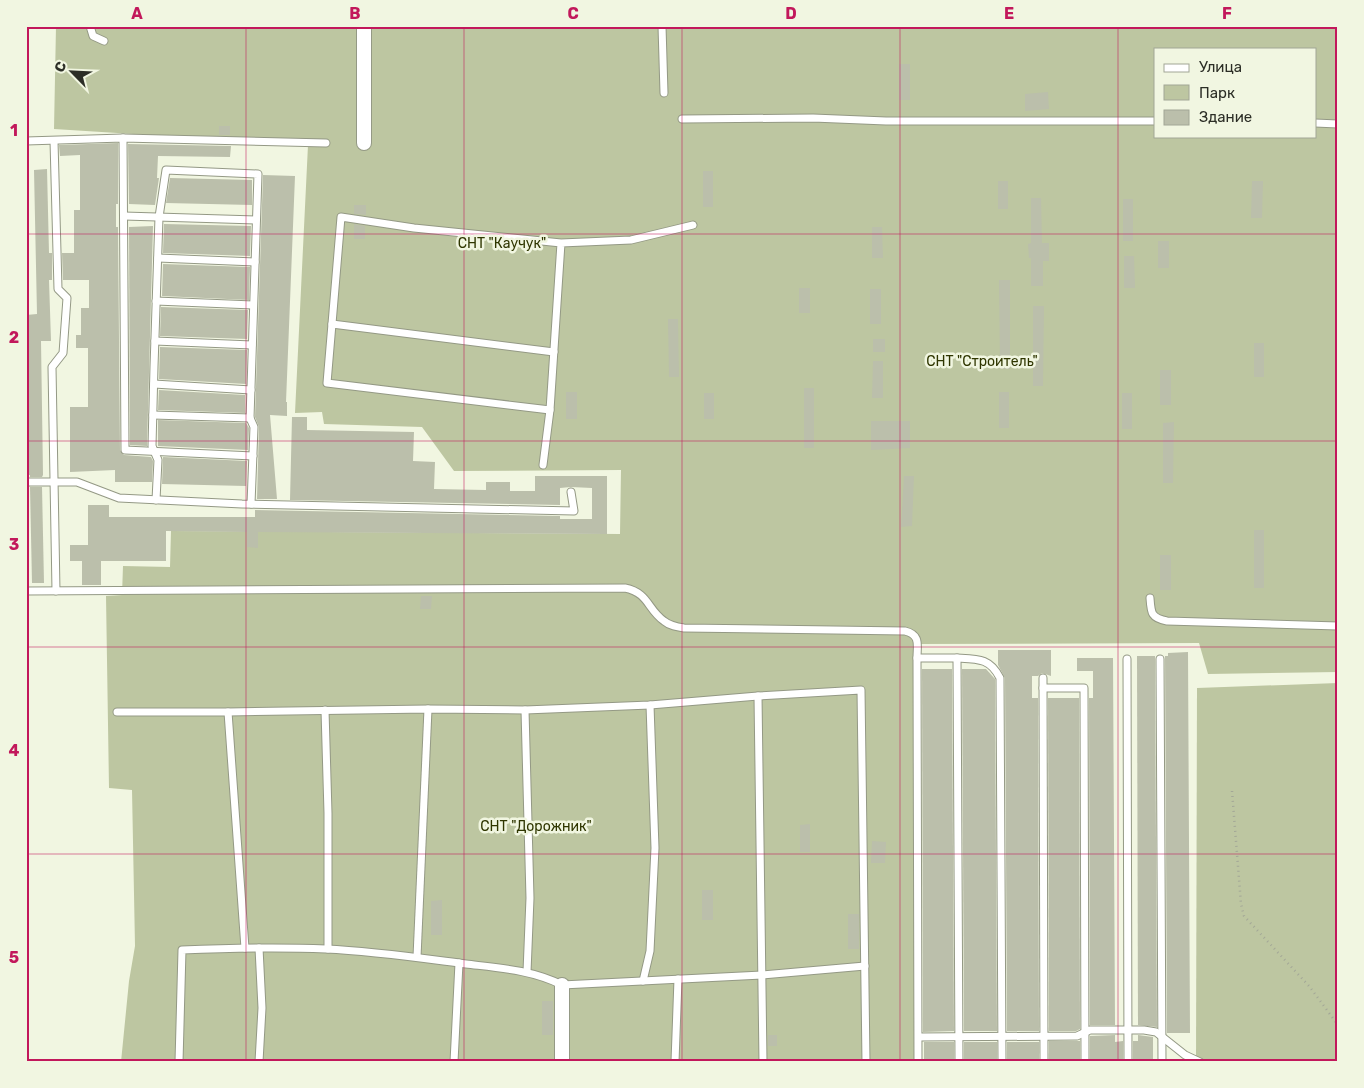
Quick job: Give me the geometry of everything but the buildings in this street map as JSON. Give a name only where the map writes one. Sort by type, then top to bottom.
[{"type":"street","points":[[364,26],[364,144]]},
{"type":"street","points":[[562,985],[562,1062]]},
{"type":"lane","points":[[90,26],[93,36],[104,40]]},
{"type":"lane","points":[[662,26],[664,93]]},
{"type":"lane","points":[[682,119],[812,118],[886,121],[1154,121]]},
{"type":"lane","points":[[1316,123],[1338,124]]},
{"type":"lane","points":[[123,138],[125,450],[253,456]]},
{"type":"lane","points":[[26,141],[123,138],[326,143]]},
{"type":"lane","points":[[54,141],[58,288],[67,298],[63,353],[52,367],[56,591]]},
{"type":"lane","points":[[156,500],[158,460],[152,446],[156,301],[159,217],[166,170],[258,174],[250,390],[250,418],[254,427],[251,504]]},
{"type":"lane","points":[[124,216],[256,220]]},
{"type":"lane","points":[[550,410],[326,383],[341,217],[414,228],[561,243],[631,240],[693,225]]},
{"type":"lane","points":[[543,465],[550,410],[561,243]]},
{"type":"lane","points":[[158,258],[255,262]]},
{"type":"lane","points":[[156,301],[253,305]]},
{"type":"lane","points":[[332,324],[554,352]]},
{"type":"lane","points":[[155,341],[252,345]]},
{"type":"lane","points":[[154,384],[250,390]]},
{"type":"lane","points":[[153,415],[250,418]]},
{"type":"lane","points":[[26,482],[77,482],[119,498],[156,500],[251,504],[574,510],[571,492]]},
{"type":"lane","points":[[26,591],[625,588],[638,592],[663,620],[671,625],[684,628],[905,631],[913,633],[916,637],[917,658],[918,1062]]},
{"type":"lane","points":[[1150,598],[1153,616],[1159,620],[1338,626]]},
{"type":"lane","points":[[917,658],[974,659],[985,662],[994,668],[1000,678],[1002,1062]]},
{"type":"lane","points":[[957,658],[958,1062]]},
{"type":"lane","points":[[1160,658],[1162,1062]]},
{"type":"lane","points":[[1127,659],[1128,1062]]},
{"type":"lane","points":[[1043,678],[1044,1062]]},
{"type":"lane","points":[[1043,688],[1084,688],[1086,1062]]},
{"type":"lane","points":[[117,712],[525,710],[650,705],[861,690],[866,1062]]},
{"type":"lane","points":[[758,696],[763,1062]]},
{"type":"lane","points":[[642,981],[650,951],[654,848],[650,705]]},
{"type":"lane","points":[[417,957],[428,709]]},
{"type":"lane","points":[[325,710],[328,813],[328,949]]},
{"type":"lane","points":[[525,710],[530,898],[527,972]]},
{"type":"lane","points":[[228,712],[246,948]]},
{"type":"lane","points":[[179,1062],[182,950],[246,948],[328,949],[417,957],[527,972],[546,976],[562,985],[762,975],[865,966]]},
{"type":"lane","points":[[259,948],[262,1008],[259,1062]]},
{"type":"lane","points":[[454,1062],[459,963]]},
{"type":"lane","points":[[675,1062],[678,979]]},
{"type":"lane","points":[[919,1037],[1077,1036],[1090,1030],[1144,1030],[1156,1032],[1185,1055],[1200,1062]]},
{"type":"path","points":[[1232,791],[1241,904],[1244,916],[1309,986],[1338,1025]]},
{"type":"green space","points":[[56,26],[1338,26],[1338,672],[1208,674],[1199,643],[914,644],[914,1062],[121,1062],[129,981],[135,946],[132,790],[109,788],[106,596],[122,595],[123,566],[170,567],[171,531],[620,534],[621,470],[454,471],[422,427],[324,424],[322,412],[295,413],[308,145],[54,129]]},
{"type":"green space","points":[[1338,683],[1338,1062],[1196,1062],[1197,688]]},
{"type":"park label","name":"СНТ \"Каучук\"","points":[[502,243]]},
{"type":"park label","name":"СНТ \"Строитель\"","points":[[982,361]]},
{"type":"park label","name":"СНТ \"Дорожник\"","points":[[536,826]]}]
